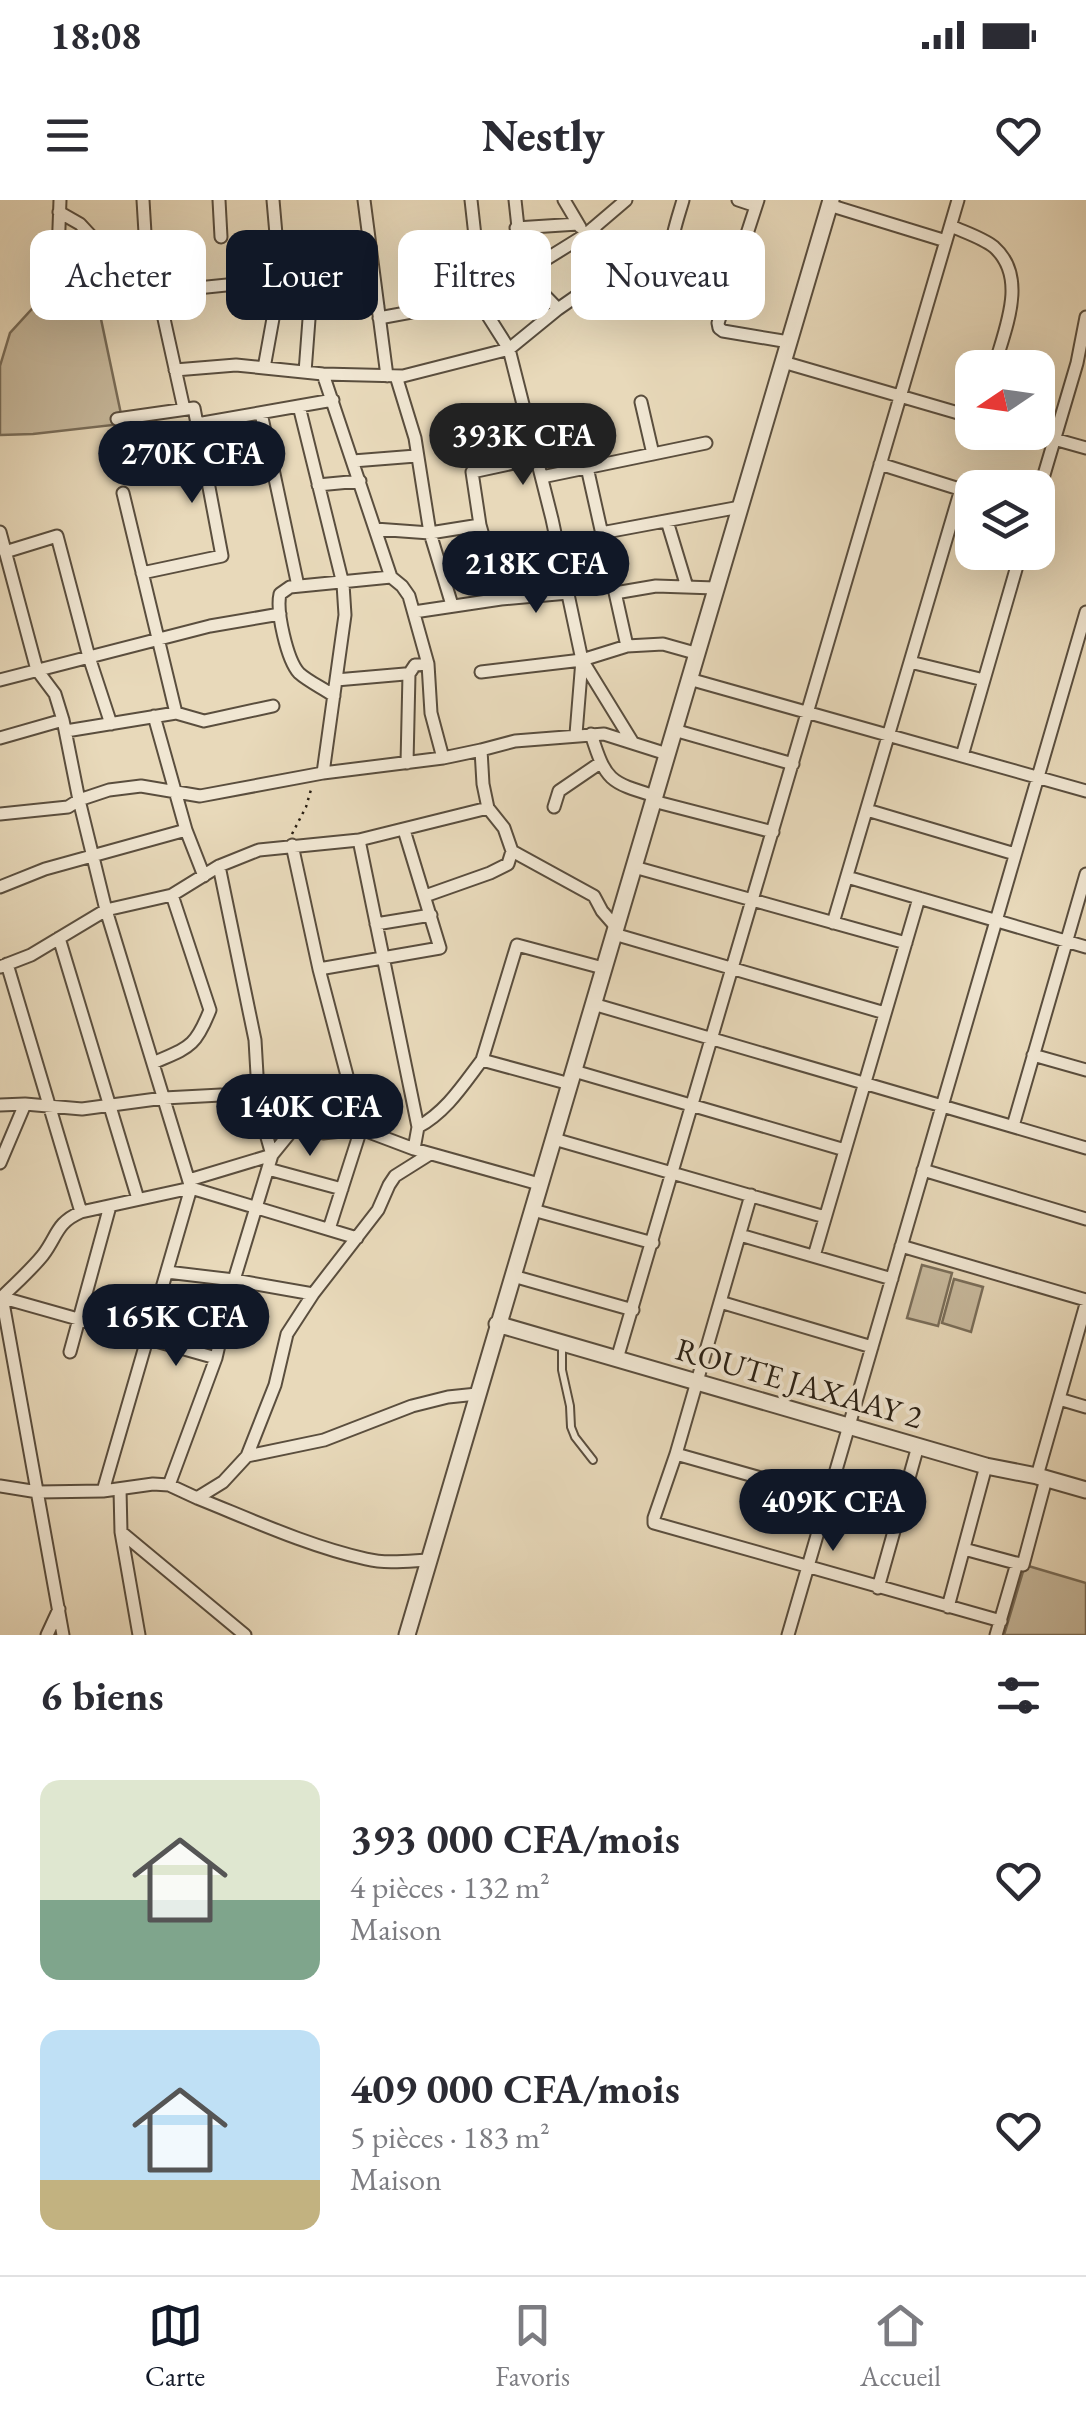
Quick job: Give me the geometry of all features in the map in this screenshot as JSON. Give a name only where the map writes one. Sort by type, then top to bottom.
[{"type":"street","points":[[143,200],[144,230]]},
{"type":"street","points":[[219,200],[221,237]]},
{"type":"street","points":[[273,200],[276,230]]},
{"type":"street","points":[[364,200],[368,230]]},
{"type":"street","points":[[472,200],[475,230]]},
{"type":"street","points":[[515,200],[516,228],[586,229]]},
{"type":"street","points":[[175,370],[236,365],[324,374],[404,376],[509,349],[614,270],[614,261],[564,200]]},
{"type":"street","points":[[551,253],[626,200]]},
{"type":"street","points":[[674,230],[683,200]]},
{"type":"street","points":[[738,200],[757,203],[748,230]]},
{"type":"street","points":[[617,1359],[958,200]]},
{"type":"street","points":[[407,1635],[830,203],[946,241]]},
{"type":"street","points":[[60,206],[86,230]]},
{"type":"street","points":[[951,226],[993,246],[1006,263],[1014,294],[999,350]]},
{"type":"street","points":[[551,303],[558,310]]},
{"type":"street","points":[[378,305],[392,376],[415,438],[430,533],[452,605]]},
{"type":"street","points":[[379,312],[398,310]]},
{"type":"street","points":[[1055,434],[1081,364],[1086,317]]},
{"type":"street","points":[[164,320],[184,409]]},
{"type":"street","points":[[264,368],[272,320]]},
{"type":"street","points":[[305,372],[309,320]]},
{"type":"street","points":[[491,320],[509,349],[582,660],[576,734]]},
{"type":"street","points":[[719,320],[719,328],[724,331],[789,342]]},
{"type":"street","points":[[783,362],[955,412]]},
{"type":"street","points":[[324,374],[391,577],[410,596],[428,664],[431,713],[443,758]]},
{"type":"street","points":[[198,424],[332,400]]},
{"type":"street","points":[[641,402],[653,454]]},
{"type":"street","points":[[298,406],[343,584],[345,615],[318,774]]},
{"type":"street","points":[[117,419],[194,408],[222,556],[142,573]]},
{"type":"street","points":[[261,413],[298,586]]},
{"type":"street","points":[[576,418],[626,646]]},
{"type":"street","points":[[1055,440],[1086,448]]},
{"type":"street","points":[[542,478],[706,443]]},
{"type":"street","points":[[354,461],[416,456]]},
{"type":"street","points":[[501,598],[480,524],[472,472],[537,458]]},
{"type":"street","points":[[880,464],[955,488]]},
{"type":"street","points":[[318,485],[360,481]]},
{"type":"street","points":[[123,493],[176,712]]},
{"type":"street","points":[[602,533],[740,506]]},
{"type":"street","points":[[667,521],[687,587]]},
{"type":"street","points":[[375,529],[430,533],[480,524]]},
{"type":"street","points":[[834,923],[910,662],[955,525]]},
{"type":"street","points":[[0,532],[37,670],[55,694],[106,910],[190,1184],[103,1491]]},
{"type":"street","points":[[5,552],[58,536],[111,724]]},
{"type":"street","points":[[962,756],[1016,570]]},
{"type":"street","points":[[334,696],[298,672],[289,656],[278,604],[280,594],[290,587],[391,577]]},
{"type":"street","points":[[614,593],[656,586],[716,588]]},
{"type":"street","points":[[414,612],[501,598],[568,593]]},
{"type":"street","points":[[788,1635],[1015,854],[1083,634],[1086,612]]},
{"type":"street","points":[[0,680],[210,626],[280,614]]},
{"type":"street","points":[[482,672],[582,660],[626,646],[663,644],[696,653]]},
{"type":"street","points":[[582,660],[633,743]]},
{"type":"street","points":[[910,662],[984,680]]},
{"type":"street","points":[[407,762],[408,674],[415,665],[428,664]]},
{"type":"street","points":[[336,680],[408,674]]},
{"type":"street","points":[[690,679],[1086,791]]},
{"type":"street","points":[[0,738],[176,712],[204,721],[272,706]]},
{"type":"street","points":[[154,716],[186,830],[204,876]]},
{"type":"street","points":[[674,730],[793,764]]},
{"type":"street","points":[[0,814],[68,807],[108,790],[141,786],[200,796],[318,774],[443,758],[515,740],[576,734],[604,734],[668,754]]},
{"type":"street","points":[[591,734],[600,763],[620,786],[773,832]]},
{"type":"street","points":[[425,896],[508,864],[512,851],[504,828],[488,808],[481,750]]},
{"type":"street","points":[[554,807],[559,791],[600,763]]},
{"type":"street","points":[[81,1212],[3,966],[31,955],[106,910],[172,895],[219,866],[259,850],[359,840],[488,808]]},
{"type":"street","points":[[866,810],[1015,854]]},
{"type":"street","points":[[0,887],[45,869],[186,830]]},
{"type":"street","points":[[319,969],[440,948],[404,830]]},
{"type":"street","points":[[359,840],[418,1127],[414,1149]]},
{"type":"street","points":[[289,846],[361,1129],[329,1230]]},
{"type":"street","points":[[512,851],[594,896],[615,930],[886,1013]]},
{"type":"street","points":[[219,866],[255,1040],[259,1109],[272,1155]]},
{"type":"street","points":[[634,867],[906,943]]},
{"type":"street","points":[[1013,1126],[1086,874]]},
{"type":"street","points":[[847,878],[1086,947]]},
{"type":"street","points":[[153,1063],[189,1048],[200,1035],[210,1010],[172,895]]},
{"type":"street","points":[[814,1256],[919,898]]},
{"type":"street","points":[[376,924],[431,915]]},
{"type":"street","points":[[59,938],[138,1200]]},
{"type":"street","points":[[418,1127],[445,1108],[482,1060],[517,944],[603,968]]},
{"type":"street","points":[[594,1004],[942,1106],[1085,1143]]},
{"type":"street","points":[[1033,1056],[1086,1070]]},
{"type":"street","points":[[482,1060],[693,1106],[845,1150]]},
{"type":"street","points":[[1,1103],[82,1109],[221,1095],[322,1134],[361,1129],[430,1154],[540,1184]]},
{"type":"street","points":[[0,1163],[25,1104]]},
{"type":"street","points":[[170,1485],[216,1358],[234,1280],[272,1155],[298,1123]]},
{"type":"street","points":[[554,1139],[825,1217]]},
{"type":"street","points":[[198,1498],[223,1482],[248,1456],[275,1385],[287,1334],[313,1294],[378,1210],[395,1176],[430,1154]]},
{"type":"street","points":[[1,1297],[41,1257],[67,1218],[138,1200],[272,1155]]},
{"type":"street","points":[[268,1168],[342,1189]]},
{"type":"street","points":[[923,1170],[1086,1219]]},
{"type":"street","points":[[190,1184],[358,1238]]},
{"type":"street","points":[[751,1195],[654,1523],[1000,1621]]},
{"type":"street","points":[[70,1352],[110,1206]]},
{"type":"street","points":[[533,1210],[653,1243]]},
{"type":"street","points":[[740,1235],[892,1279]]},
{"type":"street","points":[[901,1246],[1086,1302],[1082,1330],[1059,1399],[1024,1564],[964,1549]]},
{"type":"street","points":[[167,1272],[313,1294]]},
{"type":"street","points":[[513,1276],[633,1310]]},
{"type":"street","points":[[1,1297],[216,1358]]},
{"type":"street","points":[[1,1297],[64,1635]]},
{"type":"street","points":[[720,1302],[872,1347]]},
{"type":"street","name":"ROUTE JAXAAY 2","points":[[498,1324],[986,1466],[1086,1490]]},
{"type":"street","points":[[248,1456],[324,1440],[412,1406],[477,1394]]},
{"type":"street","points":[[1059,1399],[1086,1406]]},
{"type":"street","points":[[878,1588],[918,1446]]},
{"type":"street","points":[[676,1454],[828,1497]]},
{"type":"street","points":[[948,1607],[986,1466]]},
{"type":"street","points":[[0,1486],[38,1492],[170,1485],[288,1535],[367,1559],[429,1560]]},
{"type":"street","points":[[120,1488],[122,1532],[139,1635]]},
{"type":"street","points":[[122,1532],[246,1635]]},
{"type":"street","points":[[996,1635],[1018,1563]]},
{"type":"street","points":[[47,1635],[59,1609]]},
{"type":"lane","points":[[562,1342],[571,1428],[594,1460]]},
{"type":"path","points":[[289,846],[318,774]]},
{"type":"shaded area","points":[[30,311],[30,320],[101,320],[121,414],[112,416],[113,425],[0,435],[0,366],[10,333]]},
{"type":"shaded area","points":[[922,1265],[952,1273],[938,1326],[907,1318]]},
{"type":"shaded area","points":[[954,1279],[983,1287],[971,1332],[942,1323]]},
{"type":"shaded area","points":[[1025,1565],[1086,1583],[1086,1635],[1004,1635]]}]
